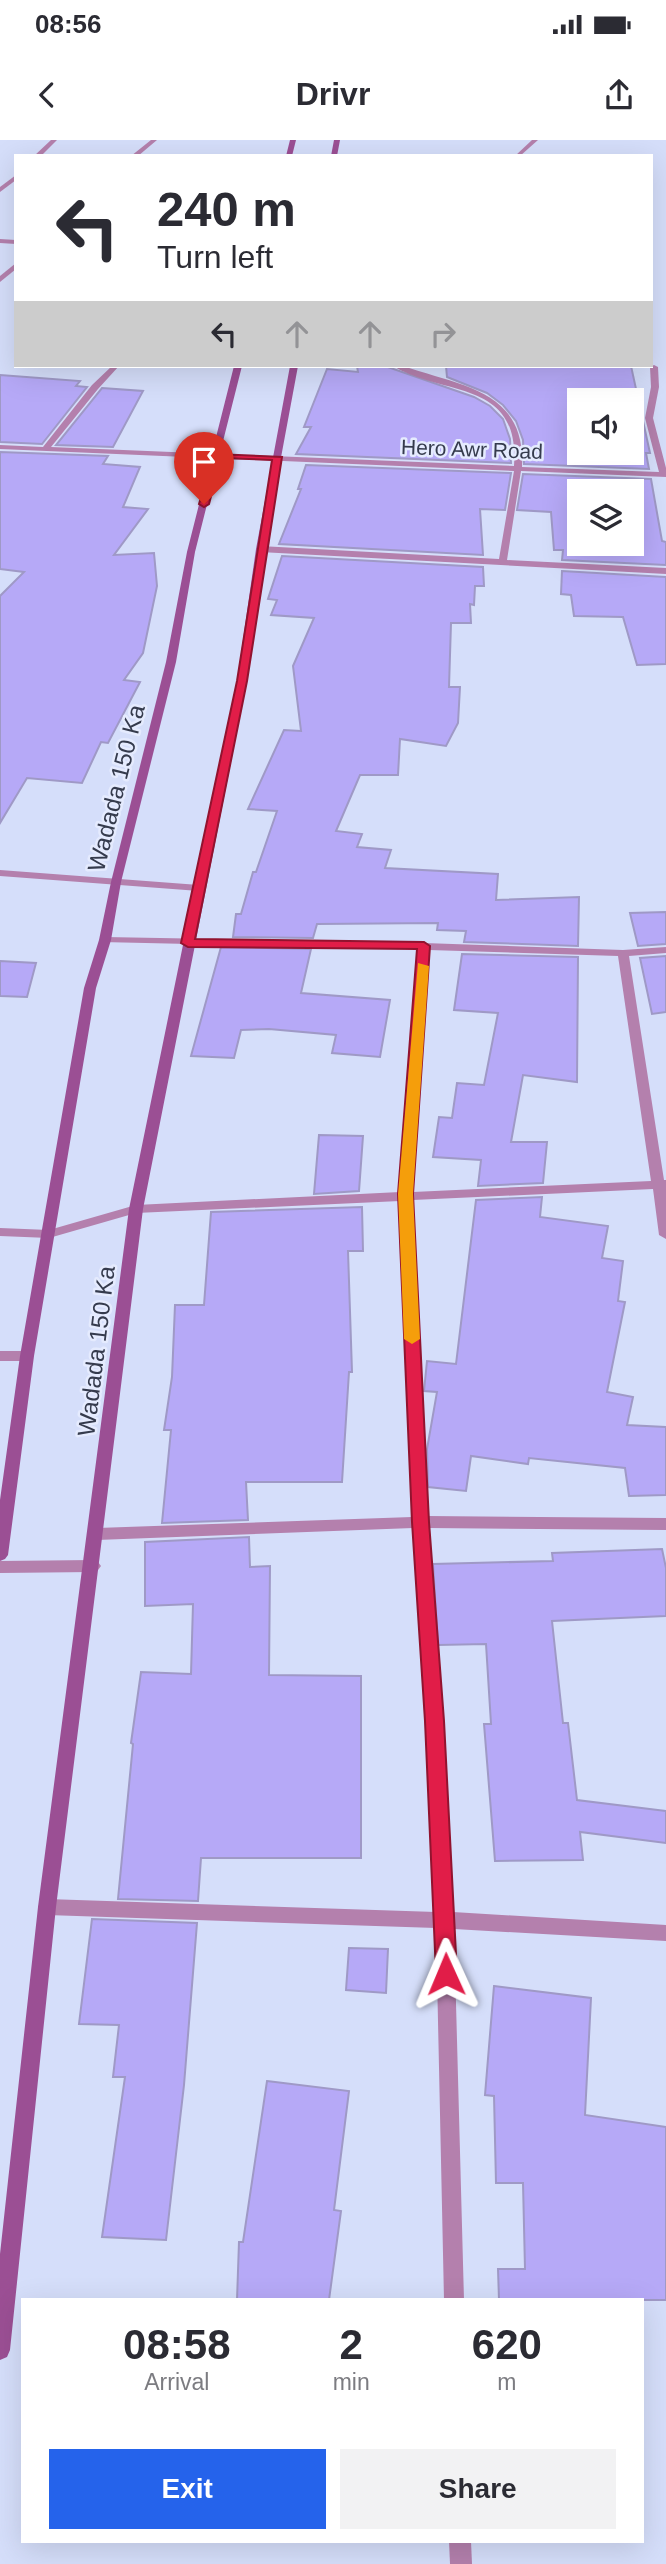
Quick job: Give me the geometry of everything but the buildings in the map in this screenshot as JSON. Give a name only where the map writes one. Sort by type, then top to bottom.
[{"type":"street","points":[[39,154],[54,140]]},
{"type":"street","points":[[136,154],[154,140]]},
{"type":"street","points":[[518,154],[535,140]]},
{"type":"street","points":[[0,190],[14,179]]},
{"type":"street","points":[[0,280],[14,267]]},
{"type":"street","points":[[654,367],[655,387],[649,418],[665,475]]},
{"type":"street","points":[[45,449],[95,387],[114,368]]},
{"type":"street","name":"Wadada 150 Ka","points":[[0,1555],[27,1356],[90,988],[105,940],[116,882],[171,662],[191,552],[238,368]]},
{"type":"street","name":"Wadada 150 Ka","points":[[0,2350],[47,1907],[93,1566],[136,1209],[242,681],[260,549],[294,368]]},
{"type":"street","points":[[403,368],[448,383],[502,408],[516,430],[518,468],[503,561]]},
{"type":"street","name":"Hero Awr Road","points":[[0,447],[665,475]]},
{"type":"street","points":[[260,549],[666,571]]},
{"type":"street","points":[[0,873],[199,888]]},
{"type":"street","points":[[105,940],[623,953],[666,950]]},
{"type":"street","points":[[424,946],[406,1194],[420,1522],[445,1920],[454,2298]]},
{"type":"street","points":[[623,953],[661,1184],[666,1235]]},
{"type":"street","points":[[0,1232],[49,1234],[136,1209],[406,1194],[661,1184]]},
{"type":"street","points":[[0,1356],[27,1356]]},
{"type":"street","points":[[97,1534],[420,1522],[666,1524]]},
{"type":"street","points":[[0,1567],[93,1566]]},
{"type":"street","points":[[47,1907],[445,1920],[666,1933]]},
{"type":"street","points":[[460,2543],[461,2564]]},
{"type":"slow traffic","points":[[412,1339],[406,1194],[422,966]]},
{"type":"route","points":[[204,504],[217,456],[277,457],[260,549],[242,681],[188,943],[424,946],[406,1194],[420,1522],[435,1721],[446,1974]]}]
